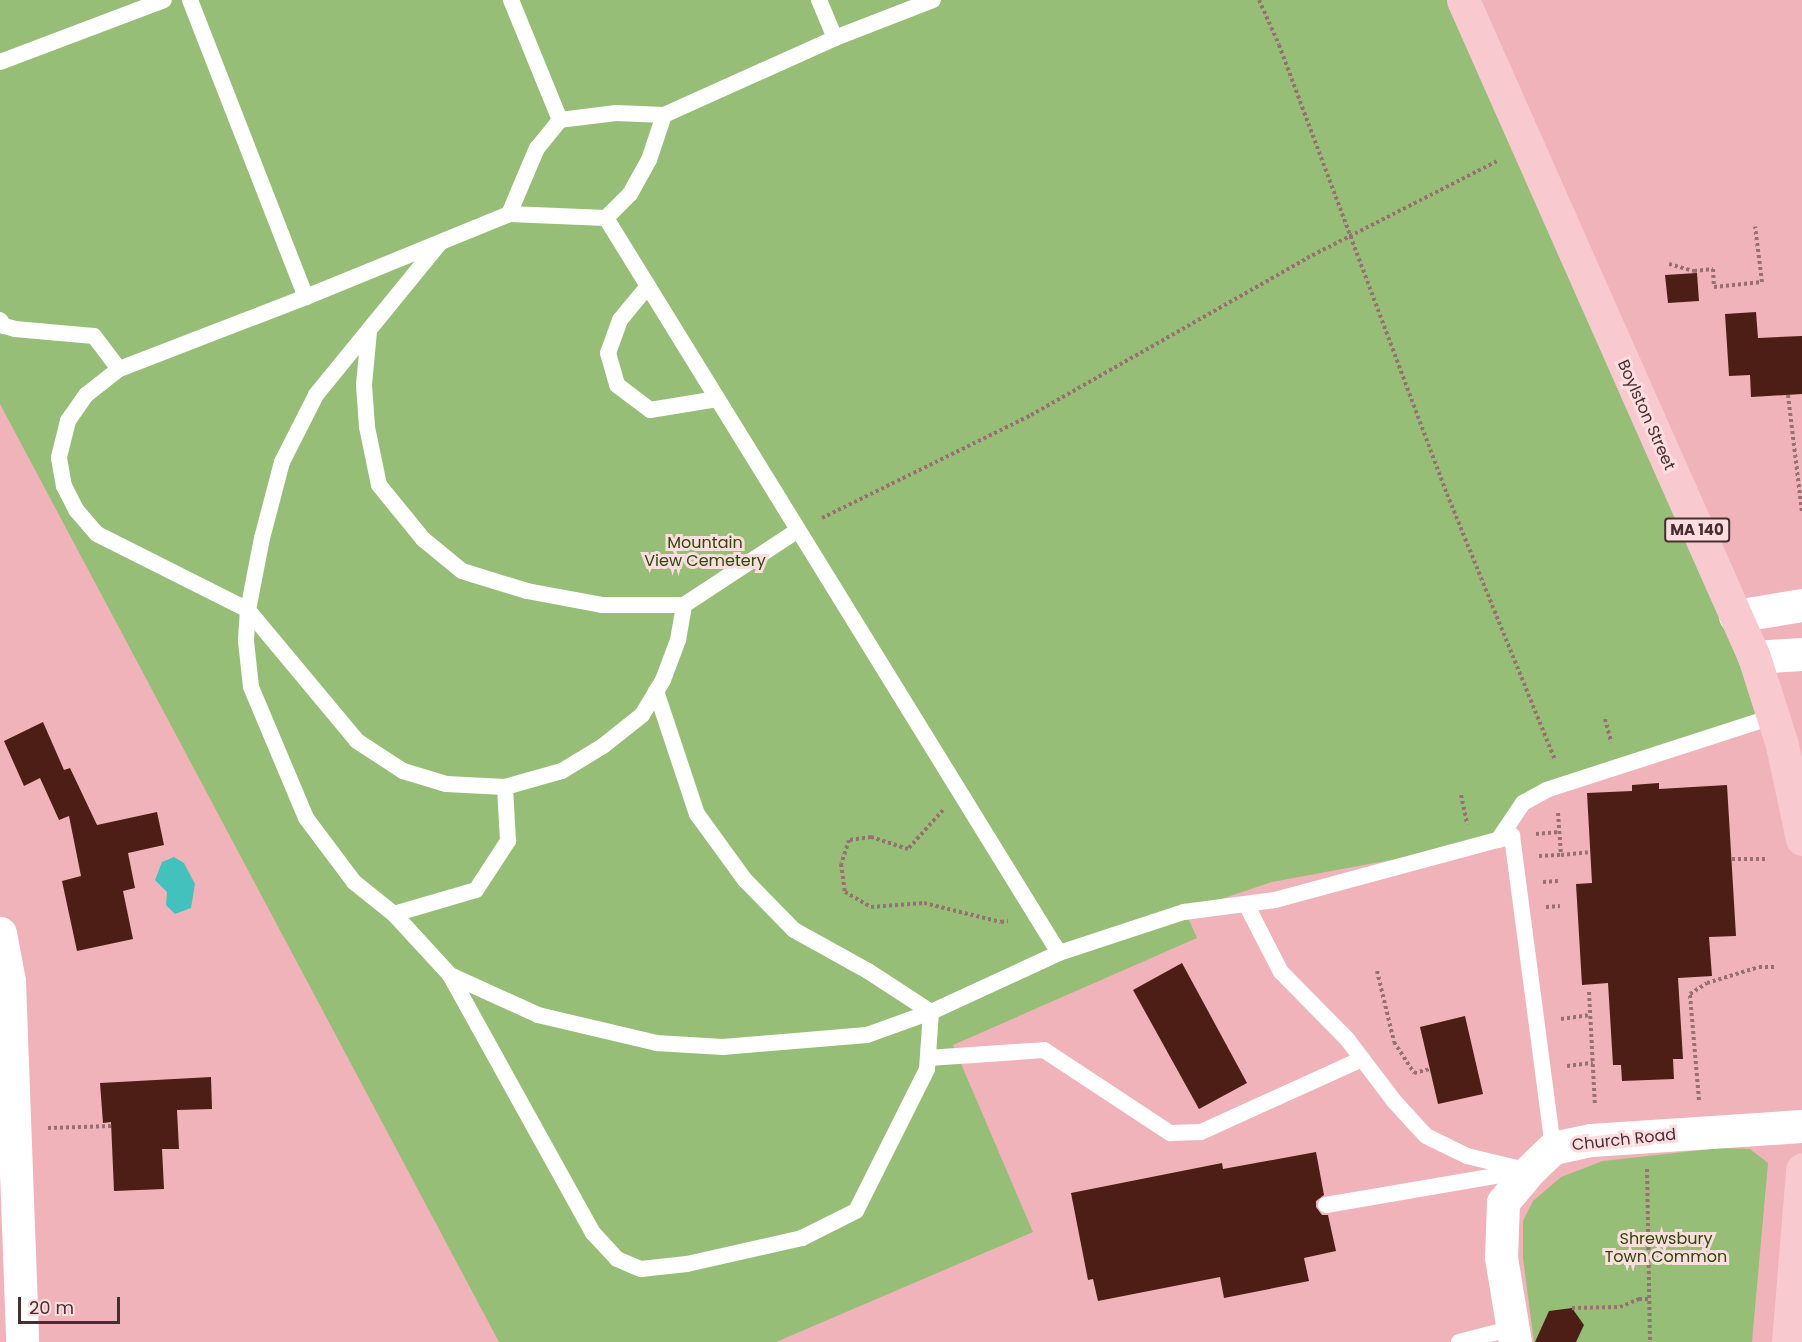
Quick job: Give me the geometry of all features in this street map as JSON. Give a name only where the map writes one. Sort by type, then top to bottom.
[{"type":"main road","name":"Boylston Street","points":[[1463,0],[1754,657],[1782,745],[1802,839]]},
{"type":"main road","points":[[1788,1342],[1798,1264],[1802,1170]]},
{"type":"street","points":[[1735,616],[1802,605]]},
{"type":"street","points":[[1754,657],[1802,654]]},
{"type":"street","points":[[0,933],[9,981],[22,1342]]},
{"type":"street","name":"Church Road","points":[[1514,1335],[1501,1257],[1503,1202],[1529,1171],[1553,1148],[1591,1140],[1802,1126]]},
{"type":"lane","points":[[0,62],[164,0]]},
{"type":"lane","points":[[190,0],[306,297]]},
{"type":"lane","points":[[511,0],[560,120]]},
{"type":"lane","points":[[819,0],[835,38]]},
{"type":"lane","points":[[509,214],[537,148],[560,120],[616,113],[664,115],[835,38],[933,0]]},
{"type":"lane","points":[[664,115],[649,160],[630,194],[606,218],[509,214],[306,297],[119,369],[86,395],[68,421],[59,458],[64,486],[77,512],[98,534],[248,610],[357,741],[403,771],[446,784],[505,787],[562,771],[603,746],[642,716],[656,691],[678,640],[684,606]]},
{"type":"lane","points":[[606,218],[1059,953]]},
{"type":"lane","points":[[439,244],[316,395],[282,462],[262,538],[248,610],[246,641],[251,687],[306,818],[354,882],[394,914],[450,975],[593,1233],[618,1259],[641,1269],[687,1264],[802,1238],[856,1211],[927,1070],[931,1012]]},
{"type":"lane","points":[[648,286],[620,320],[608,353],[618,385],[650,410],[717,399]]},
{"type":"lane","points":[[0,320],[4,326],[15,329],[94,336],[119,369]]},
{"type":"lane","points":[[369,331],[364,385],[367,427],[379,485],[423,539],[462,571],[526,591],[602,606],[684,606],[798,530]]},
{"type":"lane","points":[[656,691],[697,814],[745,880],[794,930],[868,971],[931,1012]]},
{"type":"lane","points":[[1498,840],[1523,803],[1546,790],[1772,717]]},
{"type":"lane","points":[[394,914],[476,890],[508,842],[505,787]]},
{"type":"lane","points":[[450,975],[538,1015],[656,1043],[723,1047],[867,1035],[931,1012],[1059,953],[1184,912],[1275,900],[1512,836],[1553,1148]]},
{"type":"lane","points":[[1246,904],[1281,972],[1347,1039],[1394,1101],[1426,1136],[1467,1156],[1529,1171]]},
{"type":"lane","points":[[928,1058],[1044,1050],[1170,1133],[1201,1132],[1362,1059]]},
{"type":"lane","points":[[1326,1204],[1529,1171]]},
{"type":"lane","points":[[1459,1342],[1514,1335]]},
{"type":"path","points":[[1259,0],[1279,45],[1447,494],[1564,783]]},
{"type":"path","points":[[798,530],[1031,415],[1350,236],[1497,161]]},
{"type":"path","points":[[1669,264],[1694,271],[1713,269],[1714,287],[1762,282],[1755,226]]},
{"type":"path","points":[[1788,395],[1802,513]]},
{"type":"path","points":[[959,792],[908,849],[871,837],[849,840],[841,864],[845,892],[870,907],[924,903],[1001,922],[1035,914]]},
{"type":"path","points":[[1557,803],[1561,855],[1588,852]]},
{"type":"path","points":[[1732,859],[1766,859]]},
{"type":"path","points":[[1699,1104],[1690,994],[1707,983],[1759,967],[1774,967]]},
{"type":"path","points":[[1377,971],[1394,1041],[1414,1073],[1430,1069]]},
{"type":"path","points":[[1589,992],[1596,1113]]},
{"type":"path","points":[[14,1128],[111,1126]]},
{"type":"path","points":[[1647,1160],[1650,1342]]},
{"type":"path","points":[[1572,1308],[1620,1306],[1639,1299],[1649,1299]]},
{"type":"green space","name":"Mountain View Cemetery","points":[[0,0],[1463,0],[1772,717],[1546,790],[1498,840],[1272,882],[1185,911],[1197,938],[953,1045],[1033,1232],[776,1342],[499,1342],[0,404]]},
{"type":"green space","name":"Shrewsbury Town Common","points":[[1720,1148],[1750,1149],[1768,1163],[1752,1342],[1534,1342],[1523,1258],[1523,1221],[1533,1201],[1561,1177],[1603,1161]]},
{"type":"water","points":[[174,857],[184,863],[195,884],[191,908],[175,914],[166,905],[167,892],[155,880],[162,862]]},
{"type":"building","points":[[1697,273],[1699,301],[1668,303],[1665,275]]},
{"type":"building","points":[[1756,312],[1758,338],[1802,336],[1802,394],[1751,397],[1750,375],[1729,376],[1725,314]]},
{"type":"building","points":[[43,722],[64,770],[70,768],[97,825],[157,812],[164,845],[128,853],[135,888],[123,891],[133,939],[77,951],[62,881],[81,876],[69,816],[59,820],[40,778],[24,786],[4,741]]},
{"type":"building","points":[[1659,783],[1659,789],[1727,785],[1736,936],[1709,937],[1712,976],[1678,978],[1683,1059],[1673,1059],[1674,1079],[1622,1081],[1621,1065],[1613,1065],[1608,983],[1582,985],[1576,884],[1592,883],[1587,793],[1632,791],[1632,785]]},
{"type":"building","points":[[1182,963],[1247,1083],[1199,1109],[1133,990]]},
{"type":"building","points":[[1465,1016],[1483,1094],[1438,1104],[1420,1027]]},
{"type":"building","points":[[211,1077],[212,1109],[177,1110],[179,1149],[162,1149],[164,1189],[114,1191],[111,1122],[103,1123],[100,1083]]},
{"type":"building","points":[[1316,1152],[1324,1195],[1316,1201],[1316,1207],[1322,1215],[1328,1215],[1336,1251],[1304,1258],[1309,1281],[1224,1298],[1220,1277],[1098,1301],[1093,1279],[1088,1280],[1071,1193],[1222,1163],[1223,1169]]},
{"type":"building","points":[[1572,1308],[1584,1325],[1576,1342],[1535,1342],[1549,1311]]}]
